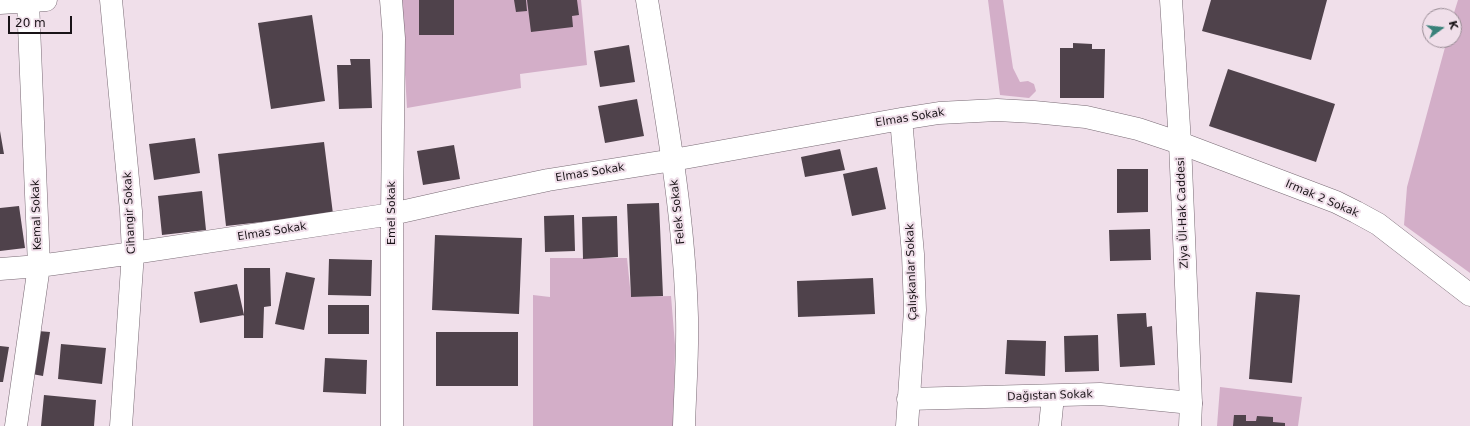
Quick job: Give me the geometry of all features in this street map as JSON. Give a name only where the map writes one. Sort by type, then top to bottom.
[{"type":"street","name":"Cihangir Sokak","points":[[111,0],[131,211],[133,253],[121,426]]},
{"type":"street","name":"Emel Sokak","points":[[391,0],[394,38],[392,426]]},
{"type":"street","name":"Felek Sokak","points":[[647,0],[673,160],[679,211],[687,317],[684,426]]},
{"type":"street","name":"Ziya Ül-Hak Caddesi","points":[[1171,0],[1180,143],[1191,402],[1190,426]]},
{"type":"street","points":[[0,3],[37,1]]},
{"type":"street","name":"Kemal Sokak","points":[[16,426],[39,266],[37,1]]},
{"type":"street","name":"Elmas Sokak","points":[[0,269],[39,266],[133,253],[392,214],[548,180],[673,160],[939,113],[997,110],[1086,117],[1138,129],[1180,143]]},
{"type":"street","name":"Çalışkanlar Sokak","points":[[901,119],[913,254],[915,310],[907,426]]},
{"type":"street","name":"Irmak 2 Sokak","points":[[1180,143],[1336,202],[1356,212],[1378,224],[1470,295]]},
{"type":"street","name":"Dağıstan Sokak","points":[[908,399],[1100,394],[1191,402]]},
{"type":"street","points":[[1050,426],[1053,396]]},
{"type":"shaded area","points":[[402,0],[581,0],[587,65],[520,74],[521,88],[407,108],[401,7]]},
{"type":"shaded area","points":[[988,0],[1003,0],[1013,68],[1020,82],[1028,81],[1034,84],[1036,91],[1029,98],[1000,95]]},
{"type":"shaded area","points":[[1458,0],[1470,0],[1470,273],[1404,225],[1407,187],[1445,48],[1462,48],[1462,8],[1456,8]]},
{"type":"shaded area","points":[[550,258],[627,258],[631,297],[671,296],[675,345],[674,426],[533,426],[533,295],[550,297]]},
{"type":"shaded area","points":[[1220,387],[1302,397],[1298,426],[1217,426]]},
{"type":"building","points":[[419,0],[454,0],[454,35],[419,35]]},
{"type":"building","points":[[514,0],[526,0],[527,11],[516,12]]},
{"type":"building","points":[[527,0],[577,0],[579,15],[572,16],[573,27],[531,32]]},
{"type":"building","points":[[1211,0],[1327,0],[1311,60],[1202,31]]},
{"type":"building","points":[[312,15],[325,101],[271,109],[258,23]]},
{"type":"building","points":[[1073,43],[1092,44],[1092,49],[1105,49],[1104,98],[1060,98],[1060,48],[1073,48]]},
{"type":"building","points":[[629,45],[635,82],[600,87],[594,51]]},
{"type":"building","points":[[350,59],[370,59],[372,108],[339,109],[337,65],[351,65]]},
{"type":"building","points":[[1228,69],[1335,104],[1316,162],[1209,126]]},
{"type":"building","points":[[637,99],[644,136],[605,143],[598,106]]},
{"type":"building","points":[[0,131],[4,154],[0,154]]},
{"type":"building","points":[[195,138],[200,173],[154,180],[149,144]]},
{"type":"building","points":[[324,142],[333,214],[226,226],[218,154]]},
{"type":"building","points":[[454,145],[460,179],[423,185],[417,151]]},
{"type":"building","points":[[840,149],[845,170],[805,177],[801,157]]},
{"type":"building","points":[[877,167],[886,209],[852,216],[843,174]]},
{"type":"building","points":[[1117,169],[1148,169],[1148,212],[1117,213]]},
{"type":"building","points":[[202,191],[206,230],[162,235],[158,196]]},
{"type":"building","points":[[659,203],[663,296],[631,297],[627,204]]},
{"type":"building","points":[[19,206],[25,248],[0,251],[0,208]]},
{"type":"building","points":[[574,215],[575,251],[545,252],[544,216]]},
{"type":"building","points":[[617,216],[618,257],[583,259],[582,217]]},
{"type":"building","points":[[1150,229],[1151,260],[1110,261],[1109,230]]},
{"type":"building","points":[[435,235],[522,238],[519,314],[432,310]]},
{"type":"building","points":[[329,259],[372,260],[371,296],[328,295]]},
{"type":"building","points":[[244,268],[270,268],[271,306],[264,307],[263,338],[244,338]]},
{"type":"building","points":[[286,272],[315,278],[304,330],[275,324]]},
{"type":"building","points":[[873,278],[875,314],[798,317],[797,281]]},
{"type":"building","points":[[237,284],[244,315],[200,323],[194,292]]},
{"type":"building","points":[[1256,292],[1300,295],[1292,383],[1249,379]]},
{"type":"building","points":[[328,305],[369,305],[369,334],[328,334]]},
{"type":"building","points":[[1146,313],[1147,327],[1152,326],[1155,365],[1120,367],[1117,314]]},
{"type":"building","points":[[38,331],[50,332],[43,376],[32,374]]},
{"type":"building","points":[[436,332],[518,332],[518,386],[436,386]]},
{"type":"building","points":[[1098,335],[1099,371],[1065,372],[1064,336]]},
{"type":"building","points":[[1007,340],[1046,341],[1045,376],[1005,374]]},
{"type":"building","points":[[61,344],[106,348],[102,384],[58,379]]},
{"type":"building","points":[[0,346],[9,347],[3,382],[0,382]]},
{"type":"building","points":[[325,358],[367,360],[366,394],[323,392]]},
{"type":"building","points":[[44,395],[96,400],[94,426],[41,426]]},
{"type":"building","points":[[1234,415],[1246,415],[1246,421],[1256,421],[1257,416],[1273,417],[1273,422],[1285,423],[1285,426],[1233,426]]}]
